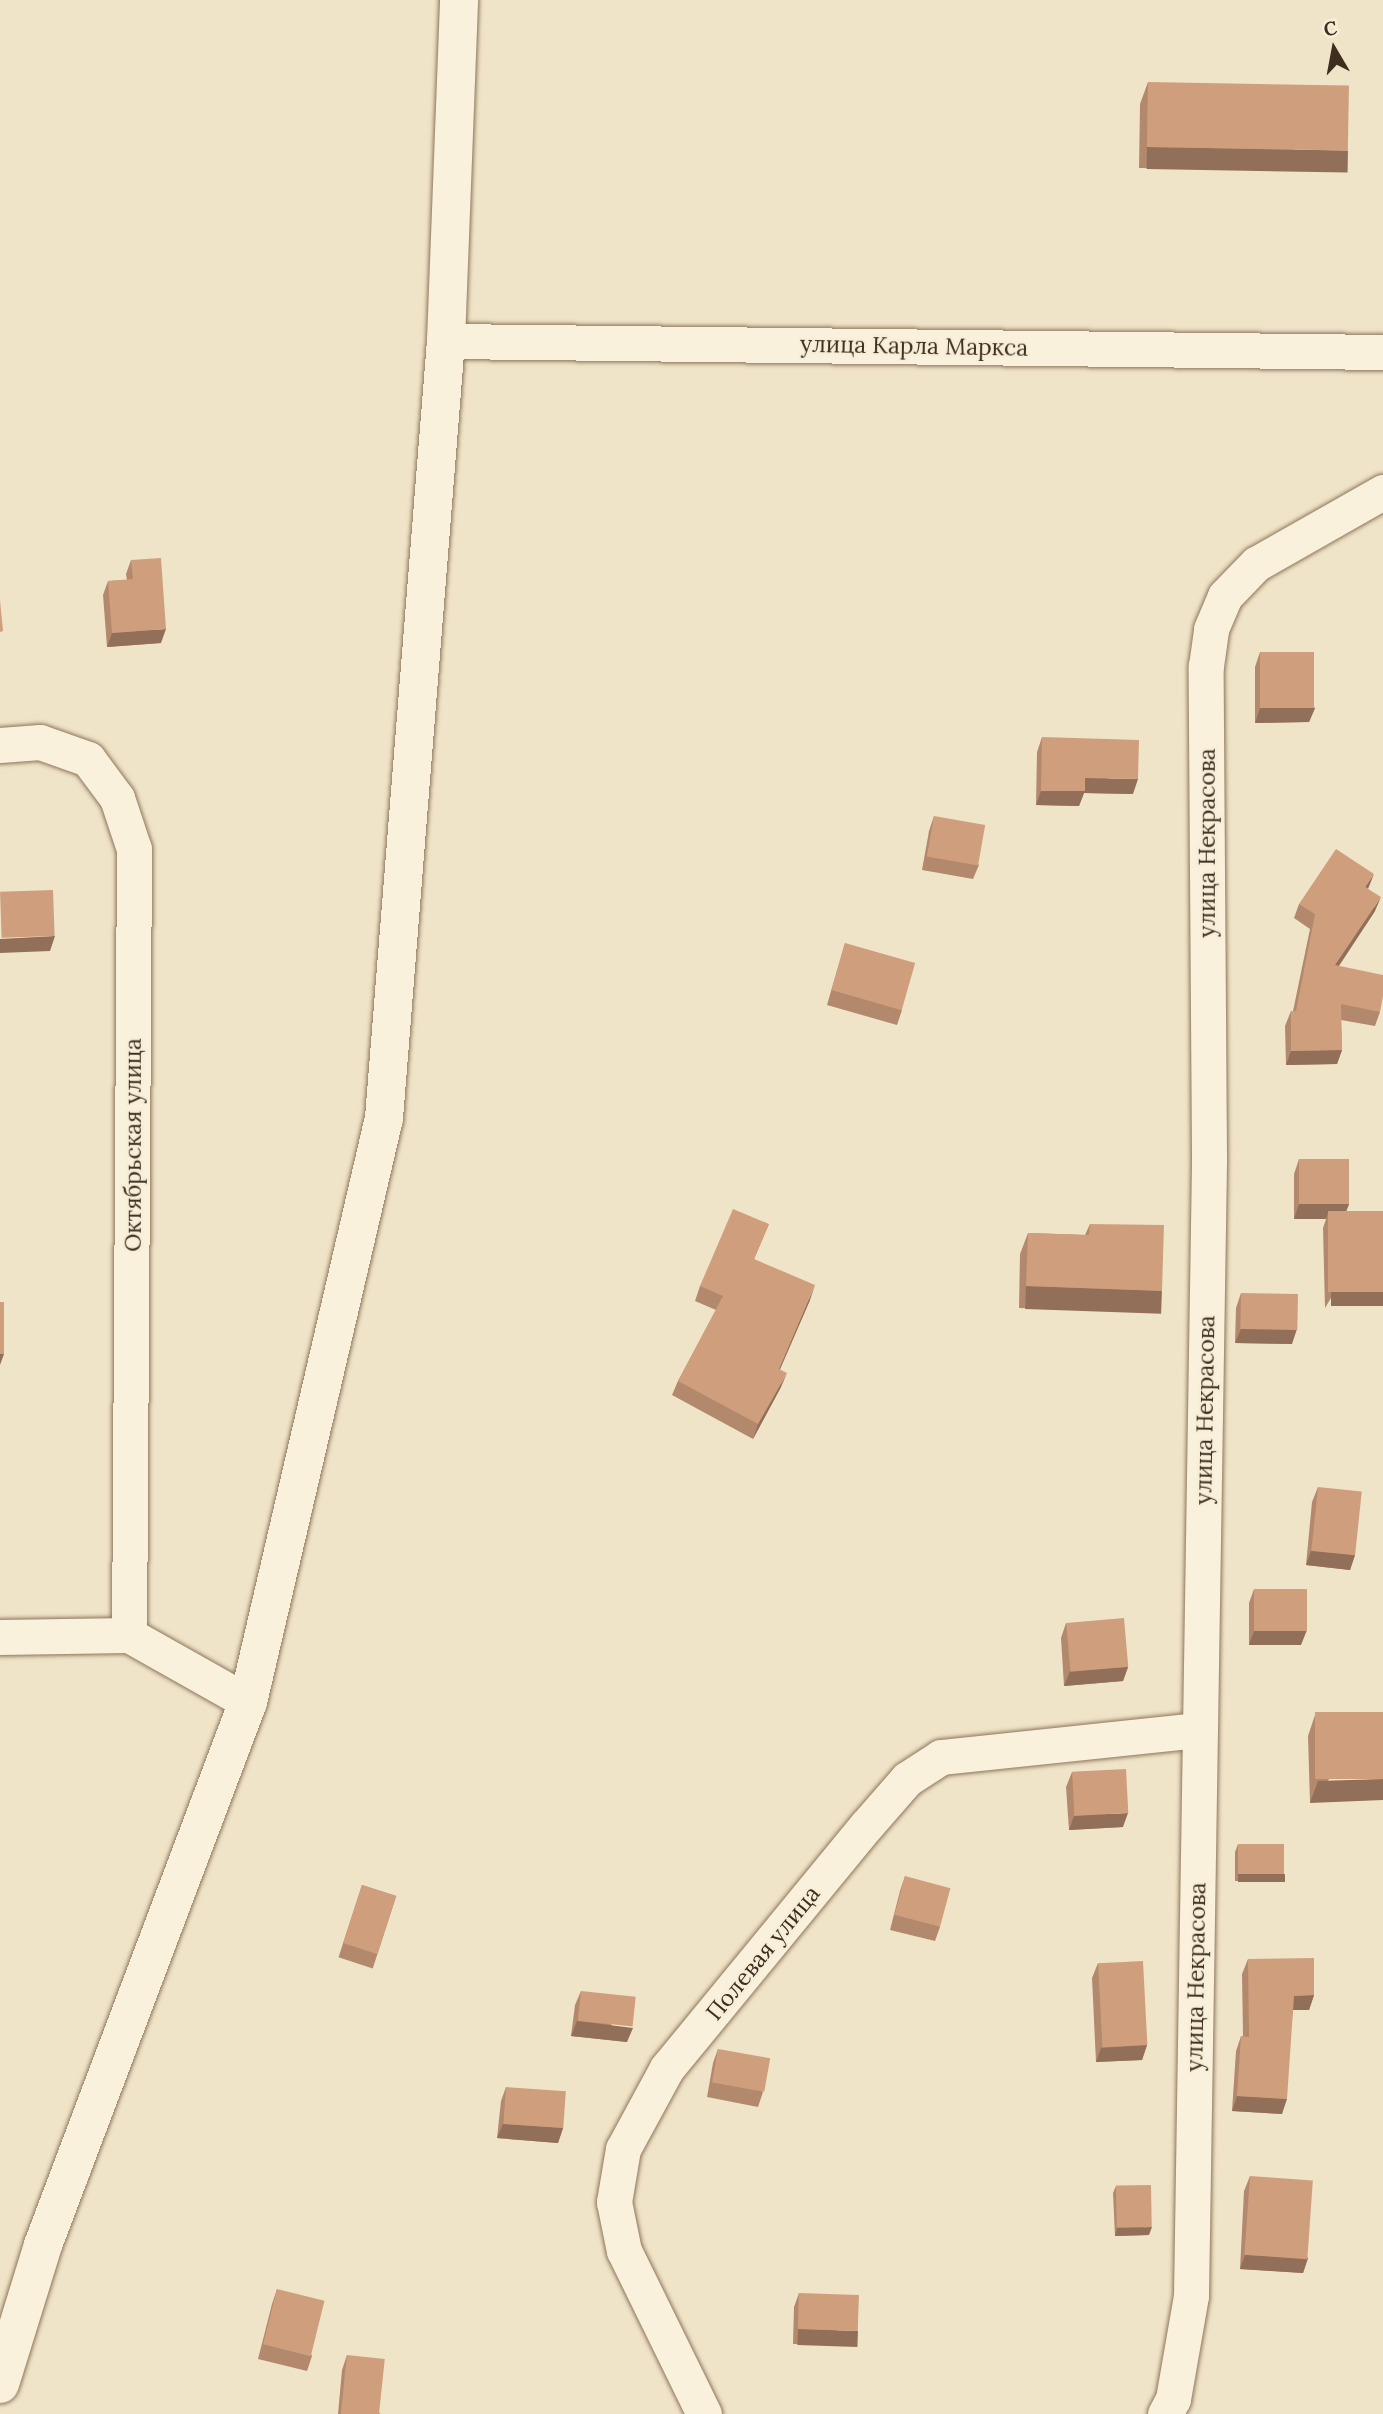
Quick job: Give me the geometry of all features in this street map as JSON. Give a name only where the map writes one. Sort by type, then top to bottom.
[{"type":"street","points":[[0,2384],[43,2245],[248,1702],[384,1118],[446,341],[459,0]]},
{"type":"street","name":"улица Карла Маркса","points":[[446,341],[1383,352]]},
{"type":"street","name":"улица Некрасова","points":[[1165,2414],[1173,2399],[1191,2296],[1209,1157],[1206,666],[1211,629],[1224,596],[1256,564],[1383,492]]},
{"type":"street","name":"Октябрьская улица","points":[[0,745],[40,742],[88,759],[117,798],[134,849],[129,1635]]},
{"type":"street","points":[[0,1637],[129,1635],[248,1702]]},
{"type":"street","name":"Полевая улица","points":[[704,2414],[624,2251],[614,2202],[623,2150],[667,2068],[907,1779],[941,1757],[1200,1730]]},
{"type":"building","points":[[1148,82],[1349,86],[1348,150],[1147,147]]},
{"type":"building","points":[[161,558],[166,629],[112,633],[108,581],[133,579],[131,560]]},
{"type":"building","points":[[0,600],[3,631],[0,632]]},
{"type":"building","points":[[1260,652],[1314,652],[1314,708],[1260,708]]},
{"type":"building","points":[[1042,737],[1139,740],[1138,779],[1085,778],[1085,791],[1041,791]]},
{"type":"building","points":[[934,816],[985,825],[978,865],[927,856]]},
{"type":"building","points":[[1336,849],[1374,874],[1365,887],[1381,897],[1335,965],[1383,975],[1380,1012],[1341,1004],[1342,1050],[1291,1051],[1291,1011],[1296,1011],[1315,914],[1299,904]]},
{"type":"building","points":[[53,890],[55,936],[2,938],[0,892]]},
{"type":"building","points":[[845,943],[915,963],[902,1010],[831,990]]},
{"type":"building","points":[[1299,1159],[1349,1159],[1349,1204],[1299,1204]]},
{"type":"building","points":[[733,1209],[769,1224],[754,1259],[815,1285],[779,1369],[787,1373],[758,1424],[678,1381],[723,1296],[700,1286]]},
{"type":"building","points":[[1328,1211],[1383,1211],[1383,1292],[1328,1292]]},
{"type":"building","points":[[1090,1224],[1164,1225],[1162,1291],[1026,1286],[1028,1233],[1089,1235]]},
{"type":"building","points":[[1241,1293],[1298,1294],[1297,1330],[1240,1329]]},
{"type":"building","points":[[0,1302],[4,1302],[4,1354],[0,1354]]},
{"type":"building","points":[[1318,1487],[1362,1492],[1355,1555],[1311,1551]]},
{"type":"building","points":[[1254,1589],[1307,1589],[1307,1631],[1254,1631]]},
{"type":"building","points":[[1124,1618],[1128,1667],[1070,1672],[1066,1623]]},
{"type":"building","points":[[1315,1712],[1383,1712],[1383,1779],[1315,1779]]},
{"type":"building","points":[[1126,1769],[1128,1813],[1074,1816],[1072,1772]]},
{"type":"building","points":[[1238,1844],[1284,1844],[1284,1874],[1238,1874]]},
{"type":"building","points":[[905,1876],[950,1888],[940,1927],[895,1915]]},
{"type":"building","points":[[362,1885],[396,1896],[377,1954],[343,1943]]},
{"type":"building","points":[[1314,1958],[1314,1995],[1294,1996],[1287,2099],[1237,2096],[1241,2036],[1249,2037],[1248,1959]]},
{"type":"building","points":[[1143,1961],[1147,2045],[1102,2047],[1098,1963]]},
{"type":"building","points":[[581,1991],[636,1997],[633,2027],[578,2021]]},
{"type":"building","points":[[718,2049],[770,2058],[764,2092],[712,2082]]},
{"type":"building","points":[[506,2087],[566,2091],[563,2128],[503,2124]]},
{"type":"building","points":[[1250,2176],[1313,2180],[1307,2259],[1244,2255]]},
{"type":"building","points":[[1151,2185],[1152,2227],[1117,2228],[1116,2186]]},
{"type":"building","points":[[277,2289],[325,2301],[311,2356],[263,2344]]},
{"type":"building","points":[[799,2293],[859,2295],[858,2331],[798,2329]]},
{"type":"building","points":[[347,2355],[385,2359],[379,2414],[341,2414]]}]
